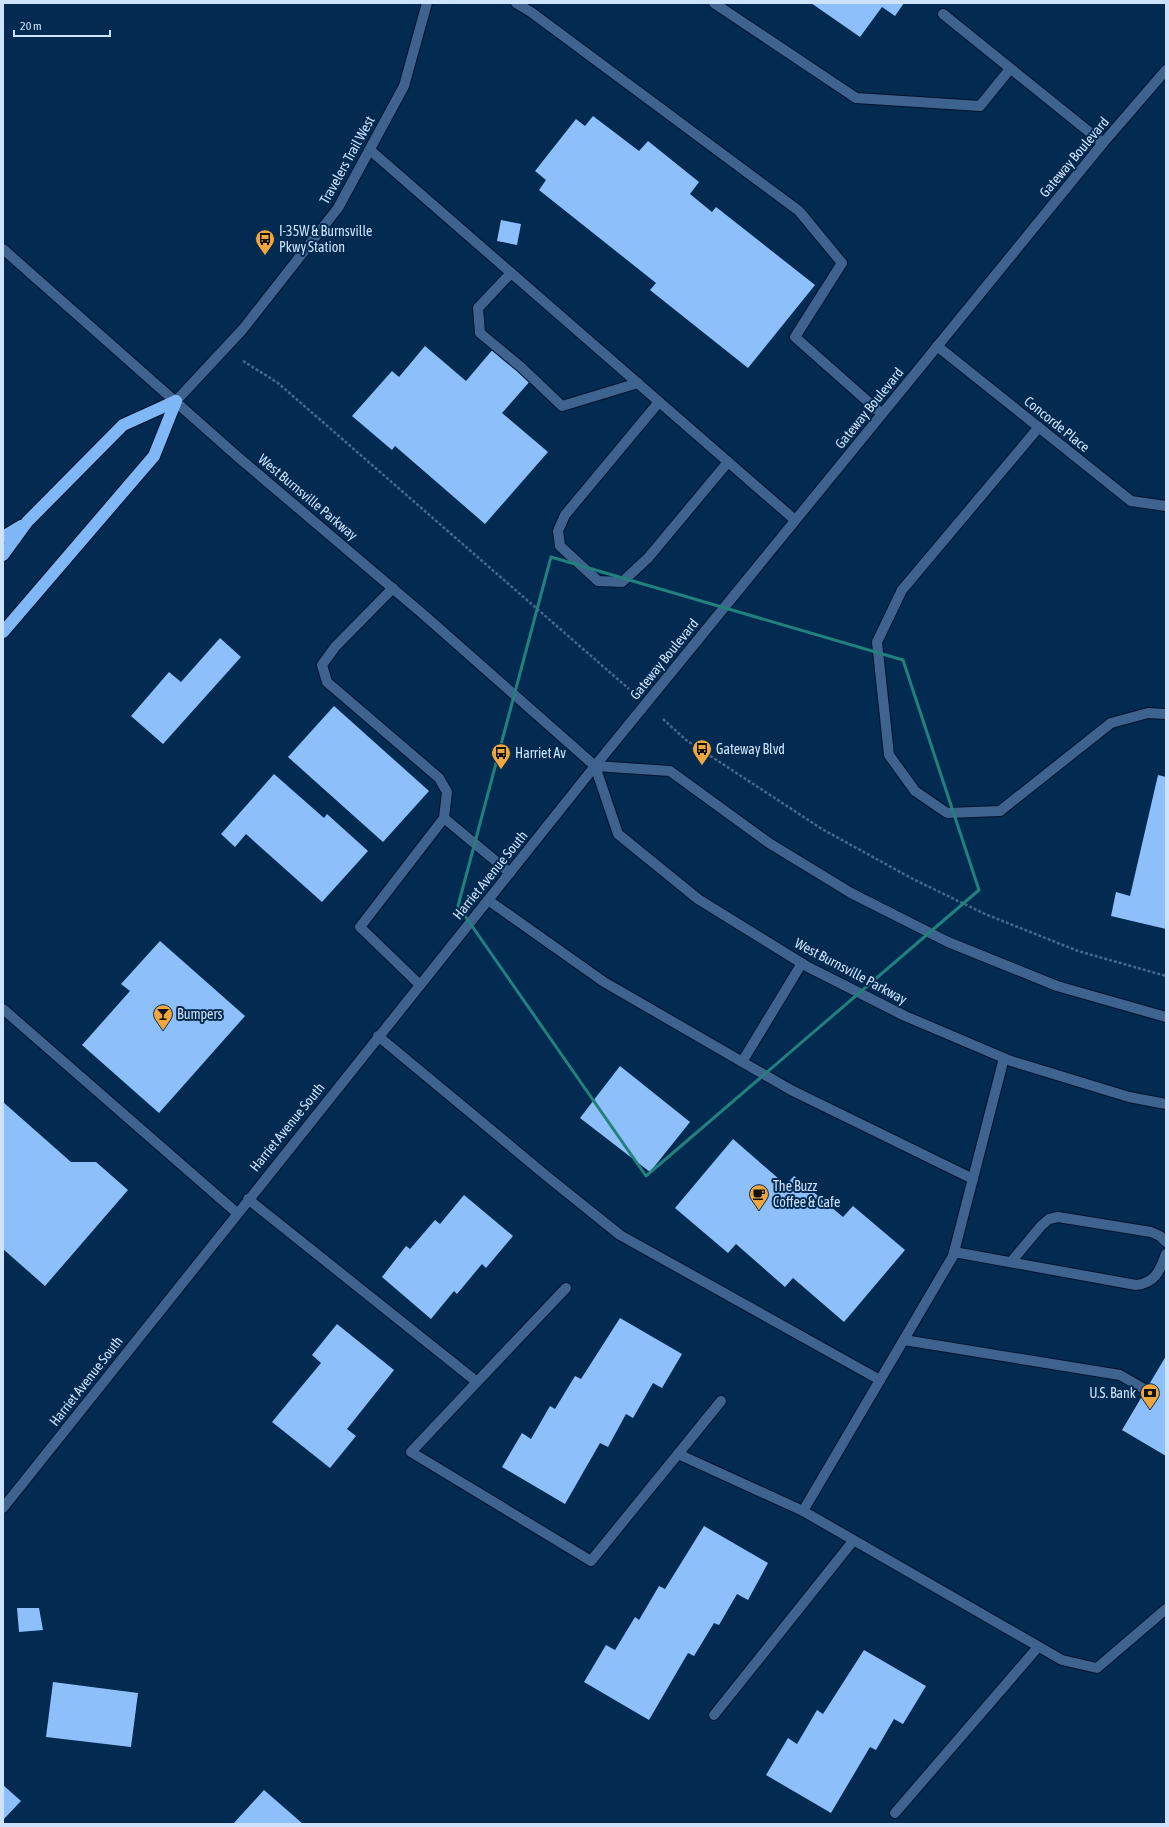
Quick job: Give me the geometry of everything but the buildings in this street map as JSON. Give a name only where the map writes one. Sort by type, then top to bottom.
[{"type":"highway","points":[[3,555],[27,522],[123,425],[176,401]]},
{"type":"highway","points":[[3,632],[154,456],[176,401]]},
{"type":"highway","points":[[3,537],[27,522]]},
{"type":"street","name":"Travelers Trail West","points":[[176,401],[243,329],[338,208],[404,86],[427,3]]},
{"type":"street","points":[[516,3],[532,12],[799,211],[842,263],[795,337],[882,414]]},
{"type":"street","points":[[714,3],[856,98],[980,106],[1010,69]]},
{"type":"street","points":[[943,14],[1103,143]]},
{"type":"street","name":"Gateway Boulevard","points":[[595,766],[1103,143],[1166,70]]},
{"type":"street","points":[[370,150],[795,520]]},
{"type":"street","name":"West Burnsville Parkway","points":[[3,249],[238,457],[393,588],[595,766],[618,834],[698,899],[802,963],[904,1016],[1004,1058],[1129,1097],[1166,1104]]},
{"type":"street","points":[[511,273],[478,308],[480,333],[521,367],[562,406],[638,383]]},
{"type":"street","name":"Concorde Place","points":[[937,346],[1131,501],[1166,506]]},
{"type":"street","points":[[659,402],[565,515],[558,531],[560,546],[598,581],[622,582],[648,558],[728,462]]},
{"type":"street","points":[[1039,427],[902,590],[877,642],[889,755],[915,791],[947,813],[1000,811],[1111,723],[1148,714],[1166,714]]},
{"type":"street","points":[[393,588],[335,647],[322,665],[328,682],[439,778],[447,792],[444,818],[360,927],[420,985]]},
{"type":"street","points":[[595,766],[670,771],[769,843],[851,893],[948,942],[1057,986],[1166,1017]]},
{"type":"street","name":"Harriet Avenue South","points":[[3,1508],[236,1213],[595,766]]},
{"type":"street","points":[[444,818],[510,872]]},
{"type":"street","points":[[488,900],[604,982],[742,1062],[791,1090],[973,1179]]},
{"type":"street","points":[[742,1062],[802,963]]},
{"type":"street","points":[[3,1008],[236,1213]]},
{"type":"street","points":[[378,1036],[620,1235],[880,1380]]},
{"type":"street","points":[[803,1512],[953,1256],[1004,1058]]},
{"type":"street","points":[[248,1199],[477,1382]]},
{"type":"street","points":[[1011,1262],[1049,1218],[1058,1217],[1151,1232],[1160,1236],[1166,1242]]},
{"type":"street","points":[[954,1252],[1136,1285],[1147,1284],[1156,1276],[1166,1254]]},
{"type":"street","points":[[566,1288],[411,1452],[591,1561],[722,1401]]},
{"type":"street","points":[[904,1340],[1120,1375],[1146,1390]]},
{"type":"street","points":[[678,1454],[803,1512],[1062,1660],[1097,1668],[1166,1609]]},
{"type":"street","points":[[714,1715],[853,1541]]},
{"type":"street","points":[[896,1813],[1038,1647]]},
{"type":"path","points":[[250,366],[278,383],[692,744],[822,829],[911,878],[985,914],[1078,951],[1166,976]]},
{"type":"highlighted area","points":[[551,557],[903,660],[979,890],[646,1176],[458,906]]},
{"type":"place","name":"I-35W & Burnsville Pkwy Station","points":[[265,256]]},
{"type":"place","name":"Gateway Blvd","points":[[702,766]]},
{"type":"place","name":"Harriet Av","points":[[501,770]]},
{"type":"place","name":"Bumpers","points":[[163,1031]]},
{"type":"place","name":"The Buzz Coffee & Cafe","points":[[759,1211]]},
{"type":"place","name":"U.S. Bank","points":[[1150,1410]]}]
